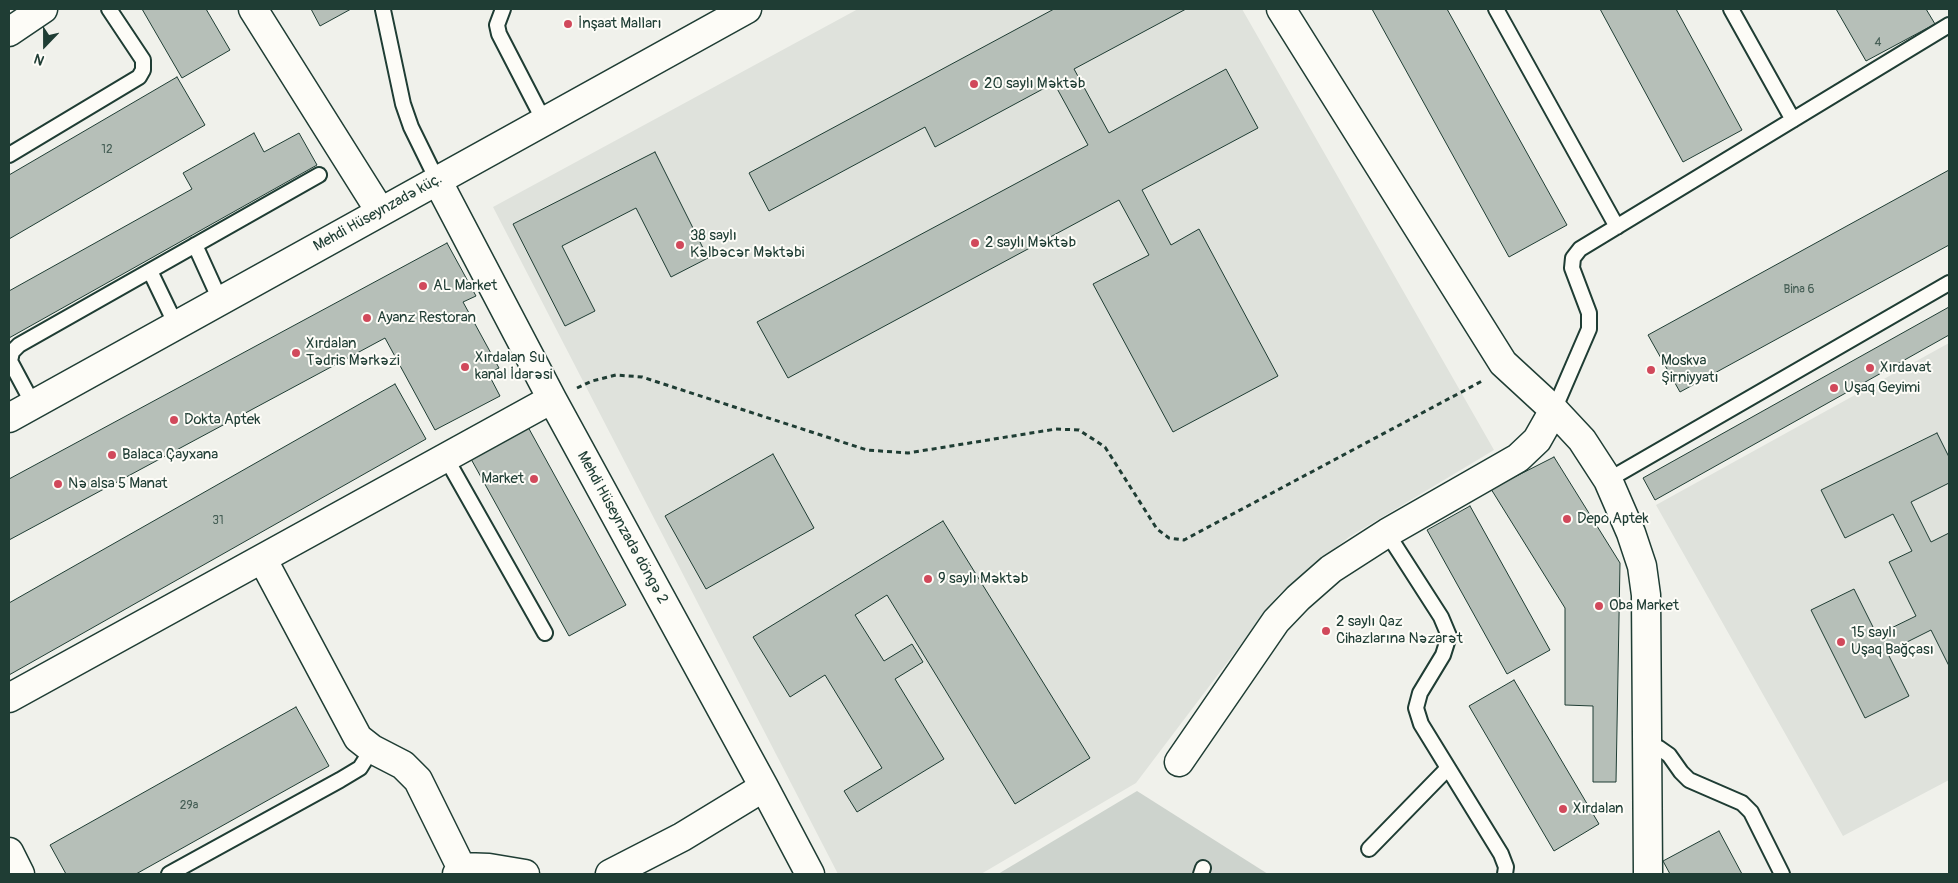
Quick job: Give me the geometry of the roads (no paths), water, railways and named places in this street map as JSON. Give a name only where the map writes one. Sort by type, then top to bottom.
[{"type":"street","points":[[9,32],[43,9]]},
{"type":"street","points":[[253,9],[380,211]]},
{"type":"street","name":"Mehdi Hüseynzadə küç.","points":[[9,418],[747,9]]},
{"type":"street","points":[[1281,9],[1503,363],[1554,410],[1582,440],[1608,480],[1631,533],[1643,576],[1646,596],[1648,874]]},
{"type":"street","name":"Mehdi Hüseynzadə döngə 2","points":[[436,180],[552,399],[810,874]]},
{"type":"street","points":[[9,698],[263,560],[552,399]]},
{"type":"street","points":[[1179,762],[1276,620],[1331,570],[1386,533],[1518,458],[1537,440],[1554,410]]},
{"type":"street","points":[[263,560],[358,738],[372,749],[403,765],[418,780],[459,871],[489,868],[525,874]]},
{"type":"street","points":[[610,874],[682,836],[764,787]]},
{"type":"street","points":[[9,852],[20,874]]},
{"type":"lane","points":[[9,155],[139,77],[144,70],[143,60],[109,9]]},
{"type":"lane","points":[[503,9],[497,25],[499,34],[544,121]]},
{"type":"lane","points":[[1496,9],[1617,227]]},
{"type":"lane","points":[[1731,9],[1793,120]]},
{"type":"lane","points":[[383,10],[402,104],[436,180]]},
{"type":"lane","points":[[1554,410],[1589,329],[1589,313],[1572,268],[1573,258],[1580,249],[1949,25]]},
{"type":"lane","points":[[33,404],[10,361],[12,352],[19,345],[319,175]]},
{"type":"lane","points":[[195,245],[220,300]]},
{"type":"lane","points":[[150,271],[176,325]]},
{"type":"lane","points":[[1608,480],[1949,283]]},
{"type":"lane","points":[[446,458],[545,633]]},
{"type":"lane","points":[[1386,533],[1441,617],[1450,636],[1444,655],[1420,693],[1416,708],[1421,724],[1501,854],[1506,867],[1505,874]]},
{"type":"lane","points":[[1646,746],[1659,748],[1669,755],[1689,780],[1742,802],[1752,812],[1782,874]]},
{"type":"lane","points":[[169,874],[360,768],[372,749]]},
{"type":"lane","points":[[1369,849],[1448,768]]},
{"type":"place","name":"İnşaat Malları","points":[[568,24]]},
{"type":"place","name":"20 saylı Məktəb","points":[[974,84]]},
{"type":"place","name":"2 saylı Məktəb","points":[[975,243]]},
{"type":"place","name":"38 saylı Kəlbəcər Məktəbi","points":[[680,245]]},
{"type":"place","name":"AL Market","points":[[423,286]]},
{"type":"place","name":"Ayanz Restoran","points":[[367,318]]},
{"type":"place","name":"Xırdalan Tədris Mərkəzi","points":[[296,353]]},
{"type":"place","name":"Xırdalan Su kanal İdarəsi","points":[[465,367]]},
{"type":"place","name":"Xırdavat","points":[[1870,368]]},
{"type":"place","name":"Moskva Şirniyyatı","points":[[1651,370]]},
{"type":"place","name":"Uşaq Geyimi","points":[[1834,388]]},
{"type":"place","name":"Dokta Aptek","points":[[174,420]]},
{"type":"place","name":"Balaca Çayxana","points":[[112,455]]},
{"type":"place","name":"Market","points":[[534,479]]},
{"type":"place","name":"Nə alsa 5 Manat","points":[[58,484]]},
{"type":"place","name":"Depo Aptek","points":[[1567,519]]},
{"type":"place","name":"9 saylı Məktəb","points":[[928,579]]},
{"type":"place","name":"Oba Market","points":[[1599,606]]},
{"type":"place","name":"2 saylı Qaz Cihazlarına Nəzarət","points":[[1326,631]]},
{"type":"place","name":"15 saylı Uşaq Bağçası","points":[[1841,642]]},
{"type":"place","name":"Xırdalan","points":[[1563,809]]}]
